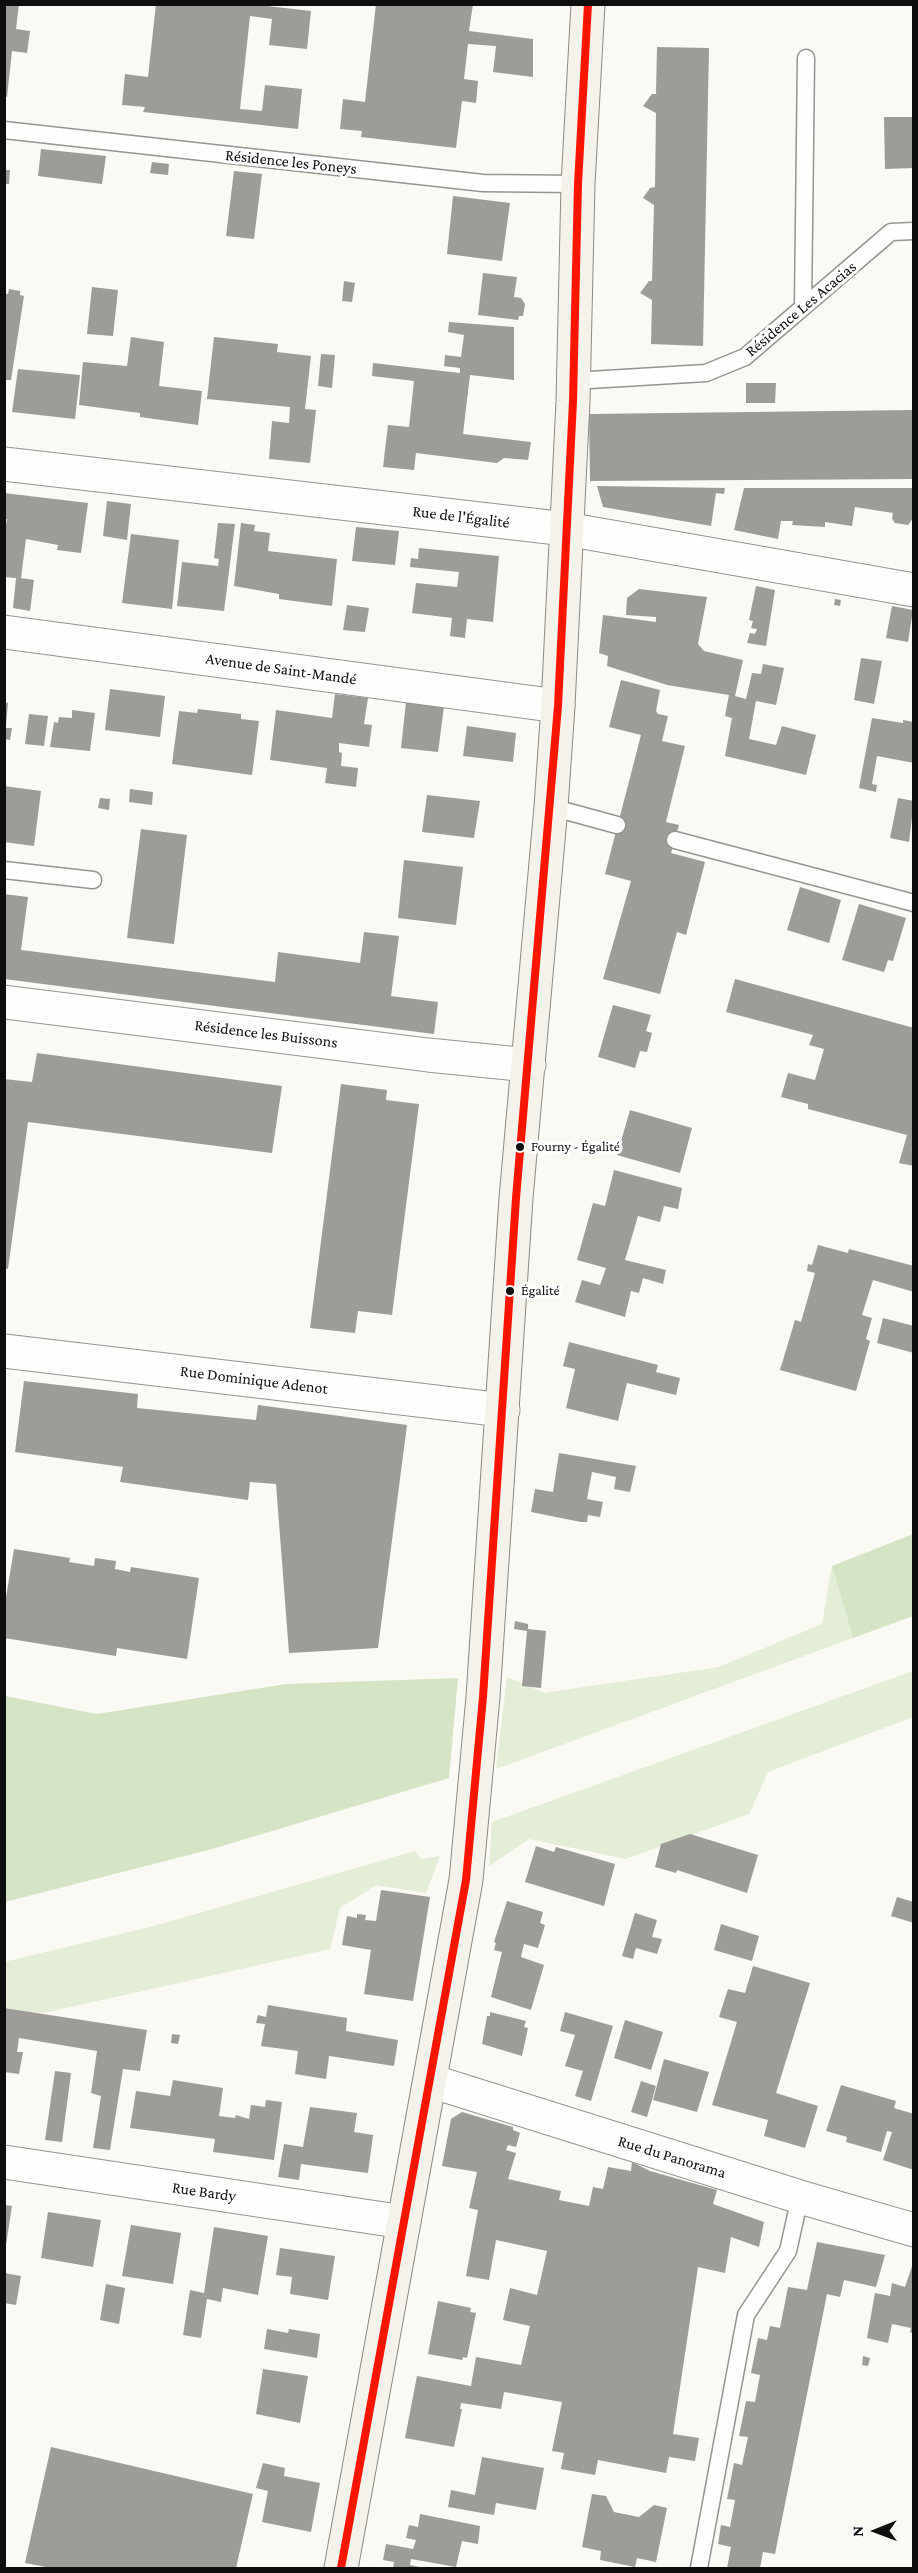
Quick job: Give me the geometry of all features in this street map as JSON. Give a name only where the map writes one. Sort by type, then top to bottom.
[{"type":"street","points":[[341,2568],[466,1880],[483,1697],[516,1198],[558,706],[573,381],[578,184],[588,4]]},
{"type":"street","name":"Rue de l'Égalité","points":[[4,464],[566,529],[914,590]]},
{"type":"street","name":"Avenue de Saint-Mandé","points":[[4,632],[558,706]]},
{"type":"street","name":"Résidence les Buissons","points":[[4,1002],[529,1065]]},
{"type":"street","name":"Rue Dominique Adenot","points":[[4,1351],[503,1410]]},
{"type":"street","name":"Rue du Panorama","points":[[431,2081],[800,2197],[912,2225]]},
{"type":"street","name":"Rue Bardy","points":[[4,2162],[404,2222]]},
{"type":"lane","points":[[803,307],[806,58]]},
{"type":"lane","name":"Résidence les Poneys","points":[[4,130],[483,183],[578,184]]},
{"type":"lane","name":"Résidence Les Acacias","points":[[573,381],[706,374],[745,357],[891,232],[914,231]]},
{"type":"lane","points":[[551,807],[617,825]]},
{"type":"lane","points":[[675,840],[914,903]]},
{"type":"lane","points":[[4,870],[93,880]]},
{"type":"lane","points":[[699,2568],[746,2315],[788,2252],[800,2197]]},
{"type":"green space","points":[[913,1534],[913,1616],[853,1638],[832,1566]]},
{"type":"green space","points":[[832,1566],[853,1638],[496,1769],[507,1677],[544,1693],[719,1667],[822,1624]]},
{"type":"green space","points":[[913,1671],[913,1717],[768,1772],[749,1814],[626,1859],[529,1839],[489,1866],[492,1822]]},
{"type":"green space","points":[[458,1678],[449,1778],[212,1849],[5,1902],[5,1696],[97,1714],[286,1684]]},
{"type":"green space","points":[[415,1851],[421,1859],[440,1856],[426,1893],[376,1885],[340,1908],[330,1949],[44,2013],[5,2010],[4,1962],[154,1926]]},
{"type":"building","points":[[4,4],[19,4],[16,29],[30,31],[27,53],[12,51],[7,97],[4,97]]},
{"type":"building","points":[[156,4],[250,4],[311,11],[307,49],[269,45],[272,19],[250,16],[240,109],[262,111],[265,85],[302,89],[298,129],[143,112],[145,107],[122,105],[125,74],[148,77]]},
{"type":"building","points":[[376,4],[473,4],[469,31],[533,39],[533,77],[493,72],[496,46],[468,44],[464,79],[478,81],[476,103],[462,101],[456,148],[361,137],[362,131],[340,129],[343,99],[365,102]]},
{"type":"building","points":[[657,47],[709,48],[703,346],[651,344],[652,300],[640,293],[649,281],[652,281],[654,205],[643,198],[650,188],[655,187],[656,113],[643,106],[652,94],[656,94]]},
{"type":"building","points":[[884,117],[914,117],[914,168],[885,169]]},
{"type":"building","points":[[41,149],[106,156],[102,184],[38,176]]},
{"type":"building","points":[[152,162],[169,164],[168,175],[150,173]]},
{"type":"building","points":[[4,170],[10,170],[9,184],[4,184]]},
{"type":"building","points":[[234,171],[262,174],[254,239],[226,236]]},
{"type":"building","points":[[453,196],[510,203],[502,261],[447,254]]},
{"type":"building","points":[[483,273],[517,277],[514,297],[521,298],[525,304],[523,316],[519,316],[518,320],[478,315]]},
{"type":"building","points":[[344,281],[355,283],[352,302],[342,301]]},
{"type":"building","points":[[92,287],[118,290],[113,336],[87,334]]},
{"type":"building","points":[[9,289],[20,291],[20,295],[24,296],[11,380],[4,380],[4,293],[8,294]]},
{"type":"building","points":[[449,322],[514,327],[514,380],[470,375],[463,434],[531,442],[528,460],[504,458],[497,463],[416,453],[414,470],[383,467],[388,425],[409,427],[414,381],[372,376],[373,363],[460,373],[460,368],[444,366],[445,355],[461,357],[464,335],[448,332]]},
{"type":"building","points":[[131,337],[164,342],[159,386],[202,391],[198,425],[140,417],[140,413],[79,405],[83,362],[127,366]]},
{"type":"building","points":[[214,337],[278,344],[277,352],[311,356],[305,409],[316,410],[310,463],[269,459],[272,421],[289,423],[290,407],[207,399]]},
{"type":"building","points":[[321,354],[335,355],[332,388],[318,386]]},
{"type":"building","points":[[18,369],[80,375],[75,419],[12,412]]},
{"type":"building","points":[[746,383],[776,383],[775,403],[746,403]]},
{"type":"building","points":[[914,410],[914,479],[590,481],[589,414]]},
{"type":"building","points":[[597,486],[725,488],[724,494],[716,493],[711,526],[603,507]]},
{"type":"building","points":[[744,488],[914,488],[914,517],[908,525],[895,523],[892,519],[893,513],[855,507],[852,526],[825,522],[825,527],[792,525],[793,521],[781,521],[778,539],[734,530]]},
{"type":"building","points":[[4,493],[88,503],[81,553],[57,550],[58,545],[26,539],[21,578],[34,580],[30,611],[13,608],[16,578],[4,577],[4,536],[7,519],[4,519]]},
{"type":"building","points":[[107,501],[131,504],[127,540],[103,536]]},
{"type":"building","points":[[218,523],[235,524],[224,611],[177,606],[182,562],[218,566],[219,559],[214,558]]},
{"type":"building","points":[[241,523],[255,525],[254,531],[270,533],[268,551],[337,559],[332,606],[279,599],[279,594],[234,586]]},
{"type":"building","points":[[356,527],[399,531],[395,565],[352,561]]},
{"type":"building","points":[[131,534],[179,540],[172,609],[122,603]]},
{"type":"building","points":[[419,548],[499,556],[493,622],[467,619],[465,638],[450,636],[452,618],[412,613],[416,583],[457,587],[459,572],[410,567],[411,558],[418,559]]},
{"type":"building","points":[[756,586],[775,590],[766,646],[747,643],[750,633],[755,634],[757,629],[751,628],[753,621],[749,620]]},
{"type":"building","points":[[639,589],[707,597],[698,644],[704,651],[743,660],[735,696],[746,699],[752,673],[761,674],[763,664],[784,668],[776,705],[756,701],[749,739],[776,745],[782,726],[816,735],[806,775],[725,756],[732,718],[725,716],[729,695],[667,685],[607,666],[608,656],[599,653],[603,615],[656,622],[656,617],[626,615],[627,598]]},
{"type":"building","points":[[835,599],[841,600],[840,606],[834,605]]},
{"type":"building","points":[[347,605],[369,608],[365,632],[343,630]]},
{"type":"building","points":[[892,606],[913,610],[908,642],[886,638]]},
{"type":"building","points":[[861,658],[882,661],[874,704],[854,700]]},
{"type":"building","points":[[621,680],[660,690],[656,711],[658,714],[668,716],[662,741],[685,746],[666,822],[679,825],[671,853],[705,862],[686,935],[677,932],[660,994],[603,979],[631,881],[605,874],[641,735],[609,727]]},
{"type":"building","points":[[110,689],[165,696],[160,737],[105,730]]},
{"type":"building","points":[[335,694],[368,698],[364,724],[372,725],[369,747],[339,743],[339,752],[342,753],[341,766],[358,768],[356,787],[325,783],[327,768],[270,760],[276,710],[332,718]]},
{"type":"building","points":[[4,702],[8,703],[6,725],[4,725]]},
{"type":"building","points":[[406,702],[444,707],[438,752],[401,748]]},
{"type":"building","points":[[198,709],[241,714],[241,719],[259,721],[252,775],[172,764],[179,711],[197,713]]},
{"type":"building","points":[[72,710],[95,713],[90,751],[50,747],[54,722],[58,723],[59,717],[72,718]]},
{"type":"building","points":[[29,714],[48,716],[44,746],[25,744]]},
{"type":"building","points":[[872,718],[903,723],[903,720],[914,722],[914,763],[877,756],[872,784],[877,785],[876,792],[859,788]]},
{"type":"building","points":[[467,726],[516,733],[513,762],[463,756]]},
{"type":"building","points":[[4,728],[12,728],[10,740],[4,739]]},
{"type":"building","points":[[4,786],[41,791],[34,846],[4,842]]},
{"type":"building","points":[[130,789],[153,792],[152,805],[129,802]]},
{"type":"building","points":[[427,795],[480,801],[474,838],[422,832]]},
{"type":"building","points":[[100,798],[110,799],[109,810],[98,808]]},
{"type":"building","points":[[898,798],[914,801],[909,842],[890,838]]},
{"type":"building","points":[[141,829],[187,835],[174,944],[127,938]]},
{"type":"building","points":[[404,860],[463,867],[456,925],[398,918]]},
{"type":"building","points":[[800,887],[841,900],[829,943],[787,930]]},
{"type":"building","points":[[4,894],[28,897],[21,950],[275,982],[278,952],[360,963],[364,932],[399,936],[391,996],[438,1002],[434,1034],[4,979]]},
{"type":"building","points":[[859,904],[906,918],[893,961],[888,960],[884,972],[842,960]]},
{"type":"building","points":[[735,979],[914,1028],[914,1166],[899,1163],[907,1135],[808,1109],[808,1104],[781,1097],[788,1073],[815,1080],[824,1049],[809,1045],[813,1035],[726,1012]]},
{"type":"building","points":[[613,1005],[651,1015],[646,1031],[652,1033],[647,1052],[640,1051],[635,1068],[598,1057]]},
{"type":"building","points":[[37,1053],[282,1086],[272,1153],[28,1122],[8,1269],[4,1268],[4,1079],[32,1082]]},
{"type":"building","points":[[341,1084],[387,1090],[386,1100],[419,1104],[392,1315],[358,1311],[355,1333],[310,1328]]},
{"type":"building","points":[[630,1110],[692,1128],[680,1173],[617,1155]]},
{"type":"building","points":[[614,1170],[682,1188],[678,1209],[664,1206],[660,1222],[638,1216],[625,1260],[666,1270],[663,1284],[643,1278],[639,1293],[631,1291],[625,1317],[575,1302],[582,1280],[600,1285],[606,1268],[577,1260],[593,1203],[605,1206]]},
{"type":"building","points":[[818,1245],[848,1253],[849,1249],[914,1266],[914,1292],[873,1280],[862,1315],[872,1318],[866,1339],[870,1341],[856,1391],[780,1370],[795,1320],[801,1322],[815,1273],[807,1271],[808,1264],[812,1265]]},
{"type":"building","points":[[883,1318],[914,1326],[914,1353],[877,1343]]},
{"type":"building","points":[[569,1342],[658,1365],[656,1372],[680,1378],[676,1395],[627,1383],[618,1421],[566,1408],[575,1369],[563,1366]]},
{"type":"building","points":[[24,1381],[138,1394],[137,1408],[256,1420],[258,1405],[407,1425],[378,1648],[289,1653],[276,1484],[250,1482],[248,1500],[120,1482],[123,1467],[15,1452]]},
{"type":"building","points":[[559,1453],[636,1466],[630,1492],[614,1489],[616,1477],[592,1472],[587,1499],[603,1502],[600,1517],[588,1515],[587,1522],[581,1522],[531,1512],[535,1489],[553,1492]]},
{"type":"building","points":[[14,1549],[70,1558],[69,1562],[94,1566],[95,1558],[116,1561],[115,1569],[130,1572],[131,1567],[199,1578],[187,1659],[117,1648],[116,1656],[4,1638],[4,1609]]},
{"type":"building","points":[[515,1621],[528,1624],[528,1629],[546,1631],[541,1688],[522,1686],[527,1631],[514,1629]]},
{"type":"building","points":[[690,1834],[758,1855],[747,1893],[677,1870],[676,1873],[655,1867],[661,1844]]},
{"type":"building","points":[[536,1846],[554,1852],[556,1847],[615,1864],[604,1906],[525,1882]]},
{"type":"building","points":[[381,1890],[430,1897],[413,2001],[364,1994],[371,1950],[342,1945],[347,1916],[357,1918],[357,1914],[366,1915],[365,1920],[376,1921]]},
{"type":"building","points":[[897,1897],[914,1902],[914,1923],[891,1916]]},
{"type":"building","points":[[507,1901],[543,1912],[540,1923],[545,1925],[538,1948],[524,1944],[521,1957],[544,1965],[531,2010],[491,1997],[502,1952],[494,1950],[496,1943],[494,1942]]},
{"type":"building","points":[[635,1913],[657,1920],[652,1937],[662,1939],[657,1954],[636,1948],[633,1959],[622,1956]]},
{"type":"building","points":[[721,1924],[759,1936],[752,1961],[714,1950]]},
{"type":"building","points":[[753,1966],[810,1983],[776,2093],[818,2106],[805,2148],[764,2136],[768,2120],[712,2105],[737,2022],[719,2017],[728,1989],[745,1993]]},
{"type":"building","points":[[268,2005],[347,2018],[346,2031],[398,2040],[394,2066],[329,2056],[326,2079],[295,2074],[298,2051],[261,2046],[265,2024],[256,2023],[258,2015],[266,2017]]},
{"type":"building","points":[[4,2008],[147,2030],[140,2071],[123,2069],[110,2150],[93,2148],[101,2096],[91,2093],[97,2051],[19,2038],[17,2052],[23,2052],[19,2074],[4,2072]]},
{"type":"building","points":[[490,2012],[526,2021],[524,2027],[528,2028],[522,2056],[482,2044],[487,2016],[490,2016]]},
{"type":"building","points":[[565,2012],[613,2026],[591,2101],[575,2096],[583,2071],[565,2066],[575,2035],[560,2031]]},
{"type":"building","points":[[625,2020],[663,2032],[651,2070],[614,2058]]},
{"type":"building","points":[[172,2034],[180,2035],[178,2044],[171,2043]]},
{"type":"building","points":[[664,2059],[709,2072],[697,2112],[653,2100]]},
{"type":"building","points":[[55,2071],[71,2073],[62,2142],[45,2140]]},
{"type":"building","points":[[173,2080],[223,2088],[219,2116],[235,2118],[236,2115],[249,2119],[251,2105],[265,2107],[266,2100],[282,2102],[274,2160],[213,2152],[215,2139],[130,2128],[136,2091],[170,2096]]},
{"type":"building","points":[[641,2081],[656,2086],[647,2117],[631,2112]]},
{"type":"building","points":[[841,2085],[896,2101],[894,2108],[914,2114],[914,2170],[883,2160],[892,2132],[887,2131],[881,2152],[846,2142],[847,2137],[826,2131]]},
{"type":"building","points":[[310,2107],[357,2113],[354,2132],[373,2135],[368,2173],[301,2164],[299,2180],[278,2177],[284,2144],[303,2147]]},
{"type":"building","points":[[462,2112],[513,2127],[513,2130],[520,2133],[516,2147],[508,2145],[506,2150],[516,2153],[508,2179],[561,2191],[559,2200],[589,2206],[593,2187],[603,2189],[608,2167],[631,2171],[632,2162],[650,2171],[717,2190],[713,2204],[764,2222],[759,2247],[731,2237],[725,2273],[698,2267],[673,2434],[699,2438],[695,2461],[669,2457],[666,2473],[598,2460],[595,2475],[561,2469],[564,2453],[552,2451],[562,2402],[504,2392],[501,2409],[461,2403],[460,2409],[462,2409],[454,2447],[405,2438],[417,2376],[471,2386],[476,2357],[521,2365],[530,2326],[503,2320],[510,2288],[537,2295],[547,2251],[496,2240],[489,2280],[466,2276],[478,2210],[469,2208],[477,2172],[442,2166],[451,2119]]},
{"type":"building","points":[[4,2205],[12,2206],[6,2245],[4,2245]]},
{"type":"building","points":[[48,2212],[101,2220],[93,2267],[41,2258]]},
{"type":"building","points":[[131,2225],[181,2233],[173,2284],[122,2276]]},
{"type":"building","points":[[214,2227],[268,2236],[258,2295],[223,2288],[221,2302],[207,2299],[201,2338],[183,2335],[190,2290],[204,2293]]},
{"type":"building","points":[[817,2242],[885,2255],[876,2287],[844,2280],[840,2297],[827,2294],[775,2554],[763,2552],[760,2568],[727,2568],[731,2547],[718,2544],[721,2525],[730,2527],[735,2500],[727,2499],[734,2463],[742,2465],[748,2437],[739,2436],[746,2401],[755,2402],[760,2375],[751,2373],[758,2338],[767,2340],[770,2326],[780,2328],[788,2287],[807,2290]]},
{"type":"building","points":[[280,2248],[335,2256],[328,2300],[290,2294],[292,2277],[276,2275]]},
{"type":"building","points":[[913,2263],[914,2334],[910,2332],[911,2328],[892,2324],[888,2343],[867,2338],[875,2293],[890,2296],[892,2283],[905,2287]]},
{"type":"building","points":[[4,2273],[21,2276],[16,2305],[4,2303]]},
{"type":"building","points":[[106,2284],[125,2288],[119,2324],[100,2320]]},
{"type":"building","points":[[438,2301],[471,2308],[470,2312],[476,2313],[467,2358],[463,2357],[462,2360],[428,2354]]},
{"type":"building","points":[[267,2329],[288,2333],[289,2329],[320,2334],[317,2358],[264,2349]]},
{"type":"building","points":[[863,2356],[870,2358],[868,2366],[862,2365]]},
{"type":"building","points":[[263,2369],[308,2376],[300,2423],[256,2414]]},
{"type":"building","points":[[51,2447],[253,2494],[236,2568],[51,2568],[25,2563]]},
{"type":"building","points":[[482,2457],[544,2468],[536,2510],[496,2503],[494,2515],[448,2507],[451,2490],[475,2495]]},
{"type":"building","points":[[263,2463],[285,2468],[284,2476],[320,2483],[311,2532],[262,2522],[268,2491],[256,2488]]},
{"type":"building","points":[[592,2494],[606,2496],[614,2512],[639,2517],[654,2505],[667,2508],[656,2562],[637,2558],[635,2567],[600,2560],[601,2551],[582,2547]]},
{"type":"building","points":[[420,2514],[480,2526],[478,2544],[462,2541],[456,2567],[411,2559],[410,2565],[425,2568],[393,2568],[394,2562],[383,2560],[386,2544],[413,2549],[416,2540],[406,2538],[409,2525],[418,2527]]},
{"type":"transit line","points":[[341,2568],[466,1880],[483,1697],[516,1198],[558,706],[573,401],[578,184],[588,4]]},
{"type":"place","name":"Fourny - Égalité","points":[[520,1147]]},
{"type":"place","name":"Égalité","points":[[510,1291]]}]
